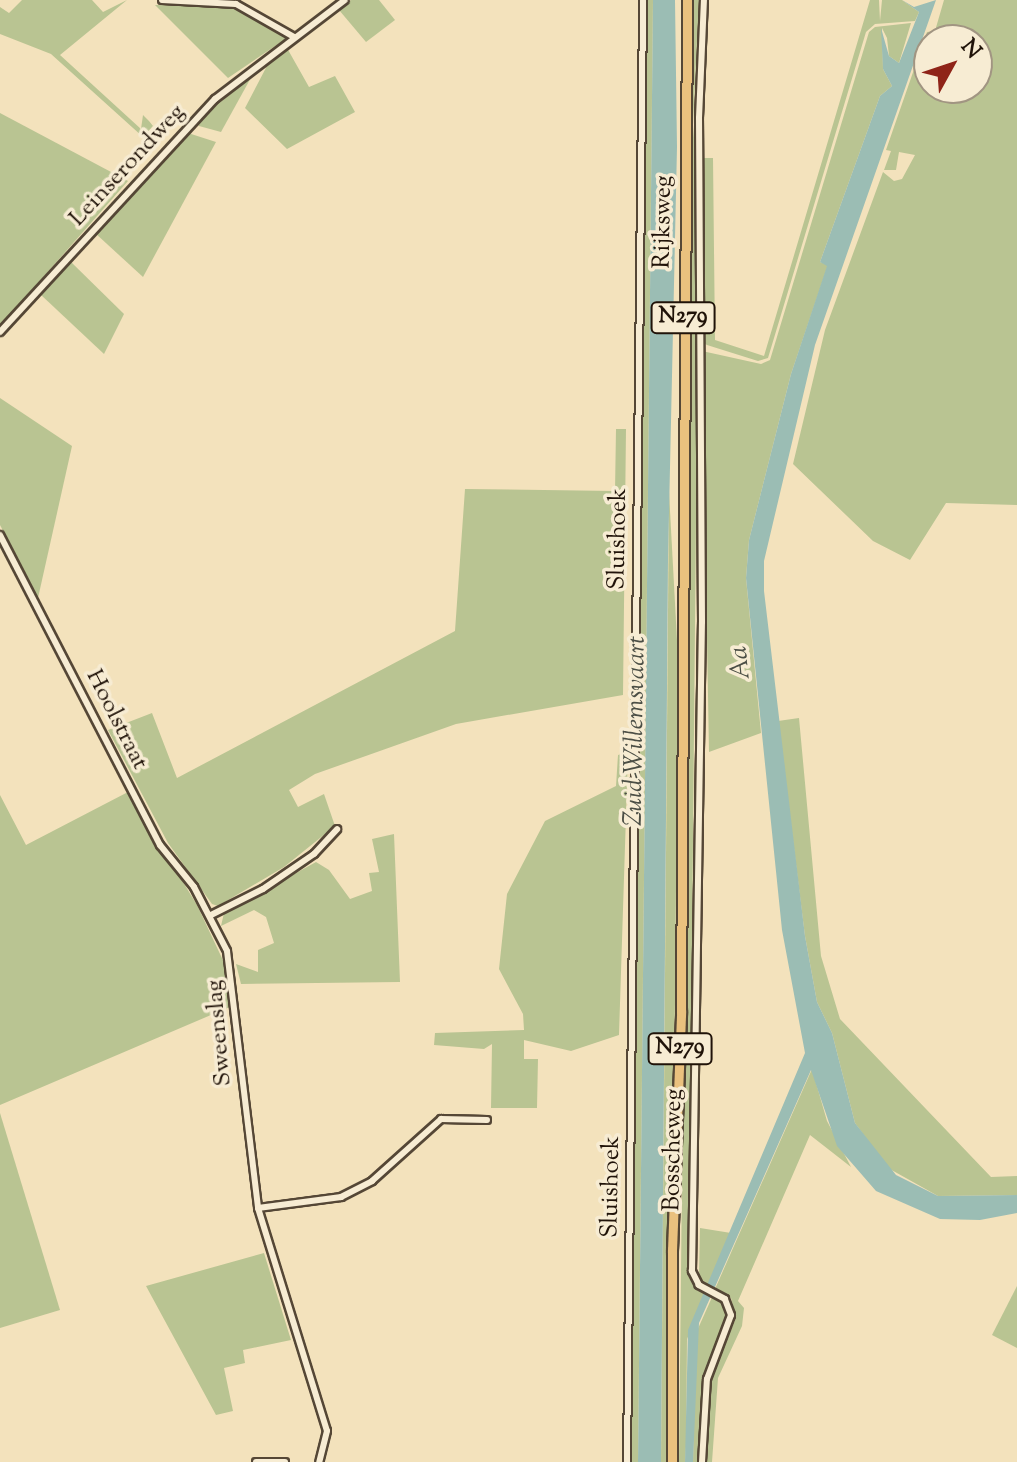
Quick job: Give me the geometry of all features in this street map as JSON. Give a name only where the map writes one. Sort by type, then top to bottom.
[{"type":"main road","name":"Rijksweg","points":[[684,636],[687,0]]},
{"type":"main road","name":"Bosscheweg","points":[[672,1462],[684,636]]},
{"type":"street","points":[[162,0],[236,4],[294,37]]},
{"type":"street","name":"Leinserondweg","points":[[0,332],[215,99],[345,0]]},
{"type":"street","name":"Sluishoek","points":[[627,1462],[643,0]]},
{"type":"street","name":"Rijksweg","points":[[702,622],[699,118],[704,0]]},
{"type":"street","name":"Hoolstraat","points":[[0,535],[160,845],[211,915]]},
{"type":"street","name":"Bosscheweg","points":[[702,622],[692,1271],[704,1288],[716,1293],[730,1309],[731,1324],[707,1379],[702,1462]]},
{"type":"street","points":[[211,915],[263,889],[314,854],[337,829]]},
{"type":"street","name":"Sweenslag","points":[[211,915],[233,971],[258,1208],[327,1431],[319,1462]]},
{"type":"street","points":[[258,1208],[341,1197],[372,1181],[441,1119],[487,1120]]},
{"type":"street","points":[[256,1462],[285,1462]]},
{"type":"green space","points":[[22,0],[92,0],[103,12],[127,0],[60,55],[141,129],[143,115],[153,126],[143,137],[51,54],[0,34],[0,7],[9,13]]},
{"type":"green space","points":[[351,0],[379,0],[395,20],[366,42],[339,10]]},
{"type":"green space","points":[[646,0],[653,0],[638,1462],[629,1462]]},
{"type":"green space","points":[[689,0],[699,0],[693,125],[699,201],[689,1265],[692,1283],[708,1292],[687,1339],[686,1447],[685,1462],[679,1462],[692,234]]},
{"type":"green space","points":[[870,0],[879,0],[880,21],[882,0],[902,0],[919,12],[915,21],[875,24],[866,32],[768,358],[758,361],[707,345],[702,342],[704,158],[713,158],[715,340],[764,356]]},
{"type":"green space","points":[[944,0],[1017,0],[1017,505],[946,503],[910,560],[873,541],[793,464],[825,330],[883,172],[894,181],[902,179],[915,155],[899,152],[896,170],[884,170],[891,151],[886,150],[913,72],[913,104],[993,104],[993,24],[937,24]]},
{"type":"green space","points":[[155,5],[234,6],[287,38],[228,78]]},
{"type":"green space","points":[[911,23],[899,63],[889,56],[887,38],[882,28],[883,69],[892,86],[880,96],[820,262],[828,265],[791,374],[749,540],[746,578],[761,733],[709,752],[702,351],[761,364],[770,360],[869,32],[875,27]]},
{"type":"green space","points":[[287,48],[309,87],[335,76],[355,112],[287,149],[245,108],[269,62]]},
{"type":"green space","points":[[253,74],[221,132],[199,126],[197,122]]},
{"type":"green space","points":[[0,113],[128,181],[0,326]]},
{"type":"green space","points":[[188,133],[216,142],[143,277],[95,233]]},
{"type":"green space","points":[[70,261],[124,314],[104,354],[40,294]]},
{"type":"green space","points":[[0,398],[72,446],[38,598],[0,525]]},
{"type":"green space","points":[[616,429],[626,429],[623,695],[456,724],[315,774],[289,790],[298,807],[324,794],[335,826],[284,867],[218,906],[212,904],[168,843],[108,730],[152,713],[177,778],[455,631],[465,489],[615,491]]},
{"type":"green space","points":[[669,492],[678,659],[667,1462],[661,1462]]},
{"type":"green space","points":[[799,718],[821,956],[840,1019],[991,1177],[1017,1176],[1017,1195],[938,1196],[888,1168],[855,1123],[832,1033],[817,1002],[805,936],[778,721]]},
{"type":"green space","points":[[628,752],[619,1035],[571,1051],[524,1040],[524,1059],[538,1059],[537,1108],[491,1108],[492,1044],[484,1049],[434,1045],[435,1033],[524,1030],[523,1014],[499,969],[507,894],[545,821],[616,786],[618,755]]},
{"type":"green space","points":[[128,792],[197,905],[228,971],[232,1006],[0,1105],[0,795],[26,845]]},
{"type":"green space","points":[[394,834],[400,982],[241,984],[236,964],[258,972],[258,950],[274,943],[266,917],[254,910],[221,926],[224,913],[316,862],[329,870],[350,899],[372,891],[369,873],[379,872],[372,839]]},
{"type":"green space","points":[[812,1069],[827,1121],[851,1167],[810,1135],[738,1301],[744,1308],[742,1326],[718,1378],[712,1462],[707,1462],[711,1378],[736,1318],[731,1298],[715,1289]]},
{"type":"green space","points":[[0,1113],[60,1310],[0,1328]]},
{"type":"green space","points":[[700,1228],[731,1233],[709,1286],[699,1277]]},
{"type":"green space","points":[[264,1253],[291,1340],[243,1350],[245,1363],[224,1368],[233,1411],[216,1415],[146,1286]]},
{"type":"green space","points":[[1017,1286],[1017,1348],[992,1335]]},
{"type":"green space","points":[[713,1295],[724,1301],[730,1313],[708,1363],[700,1462],[693,1462],[696,1333]]},
{"type":"water","points":[[653,0],[675,0],[677,147],[668,559],[661,1462],[638,1462]]},
{"type":"water","points":[[902,0],[914,7],[936,0],[928,24],[914,24],[919,12]]},
{"type":"water","points":[[913,27],[913,66],[815,345],[764,561],[764,591],[805,936],[817,1002],[832,1033],[855,1123],[896,1175],[938,1196],[1017,1195],[1017,1213],[980,1220],[940,1219],[876,1191],[837,1146],[811,1070],[699,1323],[693,1462],[685,1462],[688,1330],[805,1053],[782,930],[746,578],[749,540],[791,374],[827,266],[820,262],[880,96],[892,86],[883,69],[881,28],[889,56],[899,63]]},
{"type":"water label","name":"Aa","points":[[741,663]]},
{"type":"water label","name":"Zuid-Willemsvaart","points":[[636,731]]}]
